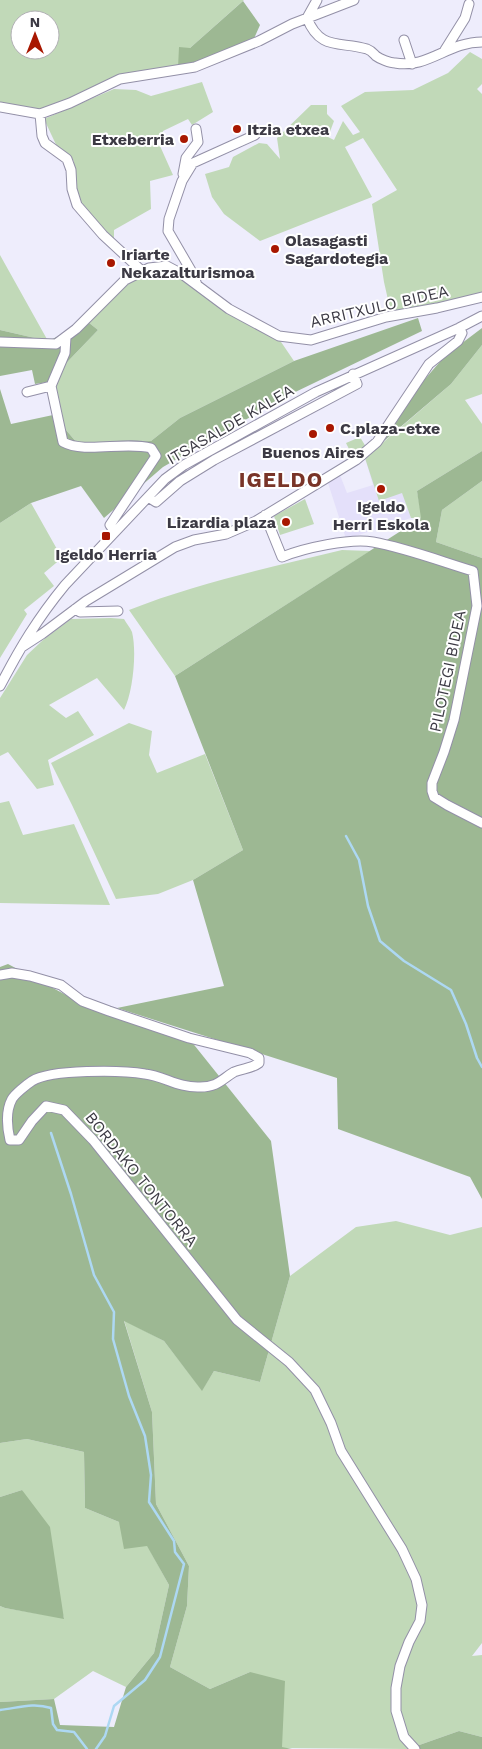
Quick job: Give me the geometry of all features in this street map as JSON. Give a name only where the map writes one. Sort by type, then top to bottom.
[{"type":"street","points":[[317,0],[307,18],[318,37],[326,43],[338,46],[359,47],[373,52],[377,57],[394,63],[412,64],[424,62],[459,45],[482,42]]},
{"type":"street","points":[[0,107],[40,114],[70,103],[120,79],[195,67],[259,41],[307,18],[354,0]]},
{"type":"street","points":[[444,51],[465,18],[469,4]]},
{"type":"street","points":[[404,40],[412,64]]},
{"type":"street","points":[[40,114],[42,136],[45,143],[67,159],[72,170],[72,189],[77,205],[103,235],[142,271]]},
{"type":"street","points":[[196,129],[198,142],[186,158],[182,181],[169,219],[168,231],[197,285]]},
{"type":"street","points":[[182,181],[193,163],[255,135]]},
{"type":"street","name":"ARRITXULO BIDEA","points":[[0,342],[56,344],[66,337],[125,280],[149,268],[167,266],[182,274],[229,309],[279,336],[312,340],[386,317],[437,308],[482,297]]},
{"type":"street","name":"ITSASALDE KALEA","points":[[0,686],[20,648],[50,603],[165,479],[184,465],[316,392],[482,316]]},
{"type":"street","points":[[20,648],[75,609],[175,547],[194,540],[226,534],[265,516],[356,460],[377,442],[429,364],[458,342],[462,333],[459,328]]},
{"type":"street","points":[[66,337],[65,353],[51,386],[63,442],[78,448],[142,446],[151,448],[156,456],[110,525],[115,532]]},
{"type":"street","points":[[27,392],[51,386]]},
{"type":"street","name":"PILOTEGI BIDEA","points":[[265,516],[282,557],[293,552],[346,542],[371,542],[473,571],[476,606],[454,720],[432,783],[432,791],[434,797],[482,823]]},
{"type":"street","points":[[50,603],[54,613],[61,619]]},
{"type":"street","points":[[75,609],[80,612],[118,611]]},
{"type":"street","name":"BORDAKO TONTORRA","points":[[0,975],[12,973],[30,976],[60,985],[82,1001],[109,1011],[189,1038],[250,1053],[259,1058],[259,1063],[253,1068],[235,1071],[221,1083],[201,1087],[177,1085],[147,1074],[118,1072],[60,1074],[32,1080],[12,1099],[6,1121],[10,1140],[19,1140],[32,1121],[46,1106],[64,1110],[93,1140],[238,1320],[289,1362],[315,1390],[331,1423],[341,1451],[402,1549],[416,1578],[422,1605],[420,1621],[403,1658],[396,1688],[396,1711],[404,1737],[415,1749]]},
{"type":"shaded area","name":"Igeldo Herri Eskola","points":[[384,441],[411,518],[346,539],[328,483],[340,475],[347,493],[373,485],[365,458]]},
{"type":"green space","points":[[0,0],[244,0],[190,48],[178,68],[119,78],[40,110],[0,102]]},
{"type":"green space","points":[[243,1],[260,25],[252,43],[195,65],[178,68],[179,47],[190,48]]},
{"type":"green space","points":[[470,52],[482,59],[482,84],[477,89],[482,94],[482,294],[391,313],[384,282],[372,204],[397,190],[363,138],[345,147],[372,197],[260,241],[224,214],[212,197],[205,174],[229,167],[233,157],[259,143],[267,144],[280,159],[277,138],[311,105],[327,105],[327,114],[334,121],[328,137],[334,140],[343,121],[353,135],[360,132],[341,106],[365,92],[413,90],[448,73]]},
{"type":"green space","points":[[202,82],[213,112],[192,125],[188,119],[163,131],[160,146],[173,175],[150,181],[151,209],[114,230],[114,241],[82,207],[74,191],[74,161],[59,151],[44,119],[114,89],[136,90],[151,96]]},
{"type":"green space","points":[[0,255],[48,341],[0,330]]},
{"type":"green space","points":[[165,271],[180,278],[230,315],[279,339],[294,361],[180,418],[151,441],[78,444],[53,415],[48,382],[98,330],[88,322],[127,282],[149,272]]},
{"type":"green space","points":[[418,318],[422,331],[287,396],[163,467],[104,518],[81,486],[31,503],[0,523],[0,389],[11,424],[53,415],[78,444],[151,441],[180,418],[294,361]]},
{"type":"green space","points":[[88,322],[98,330],[48,382],[35,384],[32,370],[0,376],[0,330],[48,341]]},
{"type":"green space","points":[[482,328],[482,345],[451,384],[384,441],[405,402],[445,356]]},
{"type":"green space","points":[[482,345],[482,394],[465,400],[482,424],[482,451],[417,491],[422,518],[411,518],[402,493],[379,501],[365,458],[451,384]]},
{"type":"green space","points":[[360,437],[366,447],[352,455],[346,443]]},
{"type":"green space","points":[[482,451],[482,481],[442,510],[436,542],[482,558],[482,1199],[470,1177],[338,1129],[337,1078],[117,1008],[224,986],[193,880],[243,850],[175,676],[421,518],[417,491]]},
{"type":"green space","points":[[482,481],[482,558],[436,542],[442,510]]},
{"type":"green space","points":[[305,499],[314,524],[280,535],[274,516]]},
{"type":"green space","points":[[31,503],[62,558],[44,573],[54,586],[24,610],[27,614],[0,658],[0,523]]},
{"type":"green space","points":[[342,550],[370,551],[175,676],[129,610],[155,600],[261,569]]},
{"type":"green space","points":[[71,619],[124,619],[132,632],[134,661],[132,683],[124,710],[97,678],[49,705],[66,718],[78,711],[94,735],[48,760],[54,785],[37,789],[8,752],[0,756],[0,698],[27,655]]},
{"type":"green space","points":[[129,723],[152,731],[149,755],[157,773],[205,754],[243,850],[193,880],[158,894],[116,899],[51,763]]},
{"type":"green space","points":[[9,801],[23,835],[74,824],[110,905],[0,903],[0,803]]},
{"type":"green space","points":[[8,964],[81,1003],[191,1041],[271,1141],[290,1276],[260,1382],[214,1371],[202,1391],[164,1341],[124,1321],[152,1412],[156,1504],[189,1566],[187,1606],[170,1667],[210,1689],[250,1672],[285,1681],[282,1747],[292,1749],[0,1749],[0,1702],[54,1699],[60,1725],[114,1727],[126,1687],[154,1653],[169,1585],[147,1546],[124,1549],[119,1522],[85,1508],[84,1452],[27,1439],[0,1443],[0,967]]},
{"type":"green space","points":[[396,1221],[450,1235],[482,1227],[482,1643],[472,1656],[482,1655],[482,1737],[459,1731],[408,1749],[282,1748],[250,1672],[210,1689],[170,1667],[187,1606],[189,1566],[156,1504],[152,1412],[124,1320],[164,1341],[202,1390],[214,1371],[260,1382],[290,1276],[356,1227]]},
{"type":"green space","points":[[27,1439],[84,1452],[85,1508],[119,1522],[147,1545],[169,1585],[154,1653],[126,1687],[93,1671],[54,1699],[0,1702],[0,1606],[64,1618],[22,1490],[0,1497],[0,1443]]},
{"type":"green space","points":[[22,1490],[50,1527],[64,1619],[0,1606],[0,1497]]},
{"type":"green space","points":[[459,1731],[482,1737],[482,1749],[408,1749]]},
{"type":"waterway","points":[[346,836],[359,860],[368,906],[380,941],[404,961],[451,990],[482,1067]]},
{"type":"waterway","points":[[51,1133],[94,1275],[114,1312],[113,1339],[129,1396],[145,1436],[151,1475],[149,1502],[174,1541],[175,1552],[184,1564],[160,1657],[145,1680],[114,1706],[105,1736],[96,1749]]},
{"type":"waterway","points":[[0,1710],[32,1705],[51,1708],[53,1724],[57,1730],[74,1732],[87,1749]]},
{"type":"place","name":"Itzia etxea","points":[[237,129]]},
{"type":"place","name":"Etxeberria","points":[[184,139]]},
{"type":"place","name":"Olasagasti Sagardotegia","points":[[275,249]]},
{"type":"place","name":"Iriarte Nekazalturismoa","points":[[111,263]]},
{"type":"place","name":"C.plaza-etxe","points":[[330,428]]},
{"type":"place","name":"Buenos Aires","points":[[313,434]]},
{"type":"place","name":"Igeldo Herri Eskola","points":[[381,489]]},
{"type":"place","name":"Lizardia plaza","points":[[286,522]]},
{"type":"place","name":"Igeldo Herria","points":[[106,536]]},
{"type":"district","name":"IGELDO","points":[[281,480]]}]
